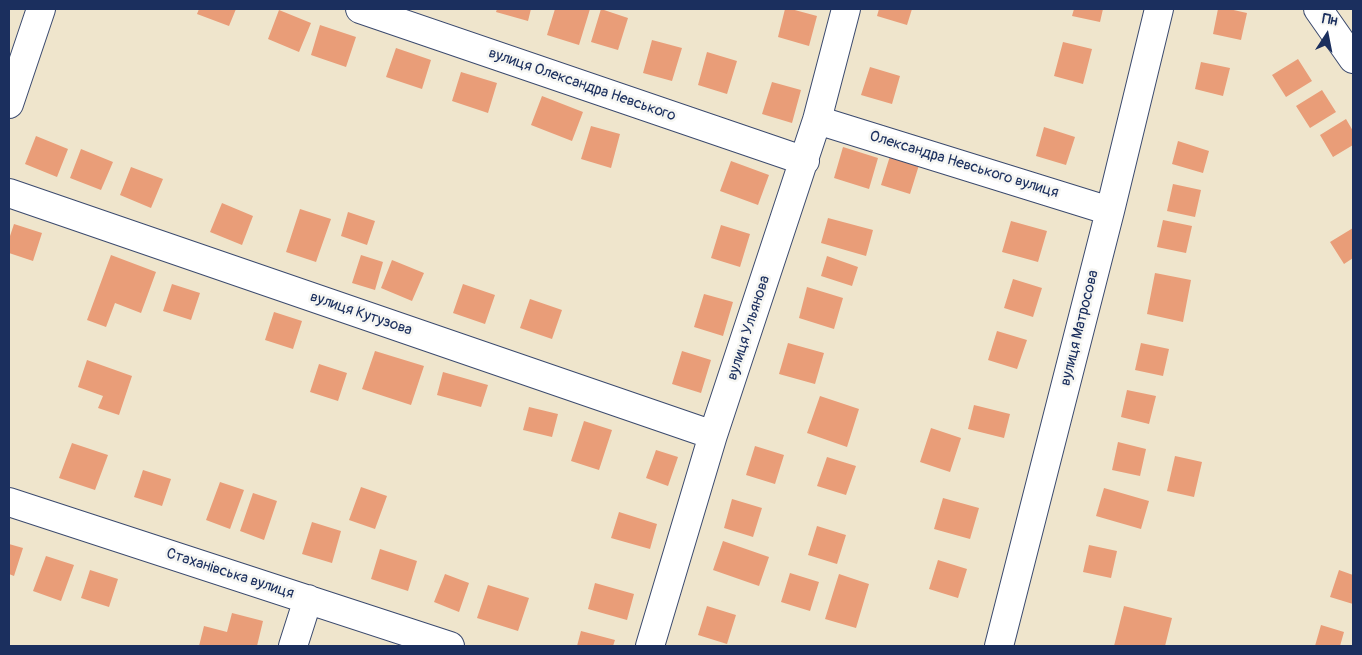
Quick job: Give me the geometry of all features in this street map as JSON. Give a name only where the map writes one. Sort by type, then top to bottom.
[{"type":"street","points":[[9,104],[41,9]]},
{"type":"street","name":"вулиця Олександра Невського","points":[[360,9],[804,161]]},
{"type":"street","name":"вулиця Ульянова","points":[[650,646],[713,435],[817,120],[846,9]]},
{"type":"street","name":"вулиця Матросова","points":[[999,646],[1110,211],[1159,9]]},
{"type":"street","points":[[1318,9],[1353,59]]},
{"type":"street","name":"Олександра Невського вулиця","points":[[817,120],[1110,211]]},
{"type":"street","name":"вулиця Кутузова","points":[[9,193],[713,435]]},
{"type":"street","name":"Стаханівська вулиця","points":[[9,502],[450,646]]},
{"type":"street","points":[[293,646],[308,599]]},
{"type":"building","points":[[199,9],[236,9],[229,26],[197,14]]},
{"type":"building","points":[[497,9],[531,9],[528,21],[496,12]]},
{"type":"building","points":[[555,9],[590,9],[579,45],[547,35]]},
{"type":"building","points":[[601,9],[628,18],[618,50],[591,42]]},
{"type":"building","points":[[785,9],[817,16],[809,46],[778,37]]},
{"type":"building","points":[[879,9],[912,9],[907,25],[877,16]]},
{"type":"building","points":[[1074,9],[1103,9],[1100,22],[1072,16]]},
{"type":"building","points":[[1218,9],[1229,9],[1247,13],[1241,40],[1213,34]]},
{"type":"building","points":[[279,10],[311,23],[299,52],[268,39]]},
{"type":"building","points":[[320,25],[356,37],[346,67],[311,55]]},
{"type":"building","points":[[652,40],[682,48],[672,81],[643,73]]},
{"type":"building","points":[[1063,42],[1092,49],[1083,84],[1054,76]]},
{"type":"building","points":[[396,48],[431,60],[422,89],[386,77]]},
{"type":"building","points":[[707,52],[737,61],[727,94],[698,85]]},
{"type":"building","points":[[1298,59],[1312,81],[1286,97],[1272,75]]},
{"type":"building","points":[[1201,62],[1230,68],[1223,96],[1195,89]]},
{"type":"building","points":[[870,67],[900,76],[892,104],[861,95]]},
{"type":"building","points":[[461,72],[497,83],[488,113],[452,101]]},
{"type":"building","points":[[772,82],[801,90],[792,123],[762,114]]},
{"type":"building","points":[[1322,90],[1336,112],[1310,128],[1296,106]]},
{"type":"building","points":[[542,96],[583,112],[572,141],[531,125]]},
{"type":"building","points":[[1346,119],[1353,131],[1353,145],[1333,157],[1320,135]]},
{"type":"building","points":[[591,126],[620,134],[611,168],[581,159]]},
{"type":"building","points":[[1044,127],[1075,137],[1066,165],[1036,156]]},
{"type":"building","points":[[36,136],[68,149],[57,177],[25,164]]},
{"type":"building","points":[[1178,141],[1209,151],[1203,173],[1172,164]]},
{"type":"building","points":[[843,147],[878,158],[869,189],[834,178]]},
{"type":"building","points":[[81,149],[113,162],[101,190],[70,178]]},
{"type":"building","points":[[890,156],[919,165],[910,194],[881,185]]},
{"type":"building","points":[[731,161],[769,175],[758,205],[720,191]]},
{"type":"building","points":[[131,167],[163,179],[151,208],[120,195]]},
{"type":"building","points":[[1173,184],[1201,190],[1195,217],[1167,211]]},
{"type":"building","points":[[222,203],[253,216],[242,245],[210,232]]},
{"type":"building","points":[[300,209],[331,219],[316,262],[286,252]]},
{"type":"building","points":[[348,212],[375,221],[367,245],[341,236]]},
{"type":"building","points":[[828,218],[873,230],[866,256],[821,243]]},
{"type":"building","points":[[1163,220],[1192,226],[1186,253],[1157,247]]},
{"type":"building","points":[[1011,221],[1047,231],[1038,262],[1002,252]]},
{"type":"building","points":[[14,224],[42,233],[33,261],[9,253],[9,239]]},
{"type":"building","points":[[721,225],[750,234],[740,267],[711,258]]},
{"type":"building","points":[[1353,228],[1353,258],[1344,264],[1330,242]]},
{"type":"building","points":[[111,255],[156,272],[141,313],[115,303],[106,327],[87,320]]},
{"type":"building","points":[[361,255],[383,262],[375,290],[352,283]]},
{"type":"building","points":[[827,256],[858,267],[852,286],[821,276]]},
{"type":"building","points":[[392,260],[424,273],[412,301],[381,288]]},
{"type":"building","points":[[1155,273],[1191,280],[1183,322],[1147,314]]},
{"type":"building","points":[[1013,279],[1042,288],[1033,317],[1004,308]]},
{"type":"building","points":[[172,284],[200,293],[191,320],[163,311]]},
{"type":"building","points":[[463,284],[495,295],[485,324],[453,313]]},
{"type":"building","points":[[807,287],[843,298],[834,329],[799,318]]},
{"type":"building","points":[[704,294],[733,302],[723,336],[694,327]]},
{"type":"building","points":[[530,299],[562,310],[552,339],[520,328]]},
{"type":"building","points":[[274,312],[302,321],[293,349],[265,340]]},
{"type":"building","points":[[997,331],[1027,340],[1017,369],[988,360]]},
{"type":"building","points":[[788,343],[824,353],[815,384],[779,374]]},
{"type":"building","points":[[1141,343],[1169,349],[1163,376],[1135,370]]},
{"type":"building","points":[[375,351],[424,366],[411,405],[362,389]]},
{"type":"building","points":[[682,351],[711,360],[701,393],[672,384]]},
{"type":"building","points":[[87,360],[132,376],[119,415],[98,408],[103,396],[78,387]]},
{"type":"building","points":[[319,364],[347,373],[338,401],[310,392]]},
{"type":"building","points":[[443,372],[488,385],[481,407],[437,395]]},
{"type":"building","points":[[1127,390],[1156,396],[1149,424],[1121,417]]},
{"type":"building","points":[[820,396],[859,409],[847,447],[807,433]]},
{"type":"building","points":[[974,405],[1010,414],[1004,438],[968,429]]},
{"type":"building","points":[[529,407],[558,414],[552,437],[523,430]]},
{"type":"building","points":[[584,421],[612,430],[599,470],[571,461]]},
{"type":"building","points":[[931,428],[961,438],[950,472],[920,462]]},
{"type":"building","points":[[1118,442],[1146,449],[1140,476],[1112,470]]},
{"type":"building","points":[[72,443],[108,455],[95,490],[59,478]]},
{"type":"building","points":[[755,446],[784,455],[775,484],[746,475]]},
{"type":"building","points":[[656,450],[678,457],[668,486],[646,478]]},
{"type":"building","points":[[1175,456],[1202,462],[1194,497],[1167,491]]},
{"type":"building","points":[[827,457],[856,466],[846,495],[817,486]]},
{"type":"building","points":[[143,470],[171,479],[162,506],[134,497]]},
{"type":"building","points":[[220,482],[244,490],[230,529],[206,520]]},
{"type":"building","points":[[361,487],[387,496],[375,529],[349,520]]},
{"type":"building","points":[[1104,488],[1149,501],[1141,529],[1096,516]]},
{"type":"building","points":[[253,493],[277,501],[264,540],[240,531]]},
{"type":"building","points":[[943,498],[979,508],[970,539],[934,529]]},
{"type":"building","points":[[732,499],[762,508],[753,537],[724,528]]},
{"type":"building","points":[[619,512],[657,524],[650,549],[611,538]]},
{"type":"building","points":[[312,522],[341,531],[332,563],[302,554]]},
{"type":"building","points":[[817,526],[846,535],[837,564],[808,555]]},
{"type":"building","points":[[723,541],[769,557],[759,586],[713,570]]},
{"type":"building","points":[[9,544],[23,548],[14,576],[9,574]]},
{"type":"building","points":[[1089,545],[1117,551],[1111,578],[1083,572]]},
{"type":"building","points":[[380,549],[417,561],[408,591],[371,579]]},
{"type":"building","points":[[46,556],[74,565],[61,601],[33,591]]},
{"type":"building","points":[[938,560],[967,569],[958,598],[929,589]]},
{"type":"building","points":[[90,570],[118,579],[109,607],[81,598]]},
{"type":"building","points":[[1339,570],[1353,575],[1353,604],[1330,597]]},
{"type":"building","points":[[790,573],[819,582],[810,611],[781,602]]},
{"type":"building","points":[[445,574],[469,583],[459,612],[434,602]]},
{"type":"building","points":[[839,574],[869,584],[856,628],[825,619]]},
{"type":"building","points":[[595,583],[634,594],[627,620],[588,609]]},
{"type":"building","points":[[488,585],[529,598],[518,631],[477,618]]},
{"type":"building","points":[[707,606],[736,615],[727,644],[698,635]]},
{"type":"building","points":[[1124,606],[1172,618],[1165,646],[1114,646]]},
{"type":"building","points":[[232,613],[263,621],[257,646],[199,646],[204,626],[227,632]]},
{"type":"building","points":[[1321,625],[1344,632],[1340,646],[1315,646]]},
{"type":"building","points":[[581,631],[615,640],[613,646],[577,646]]}]
